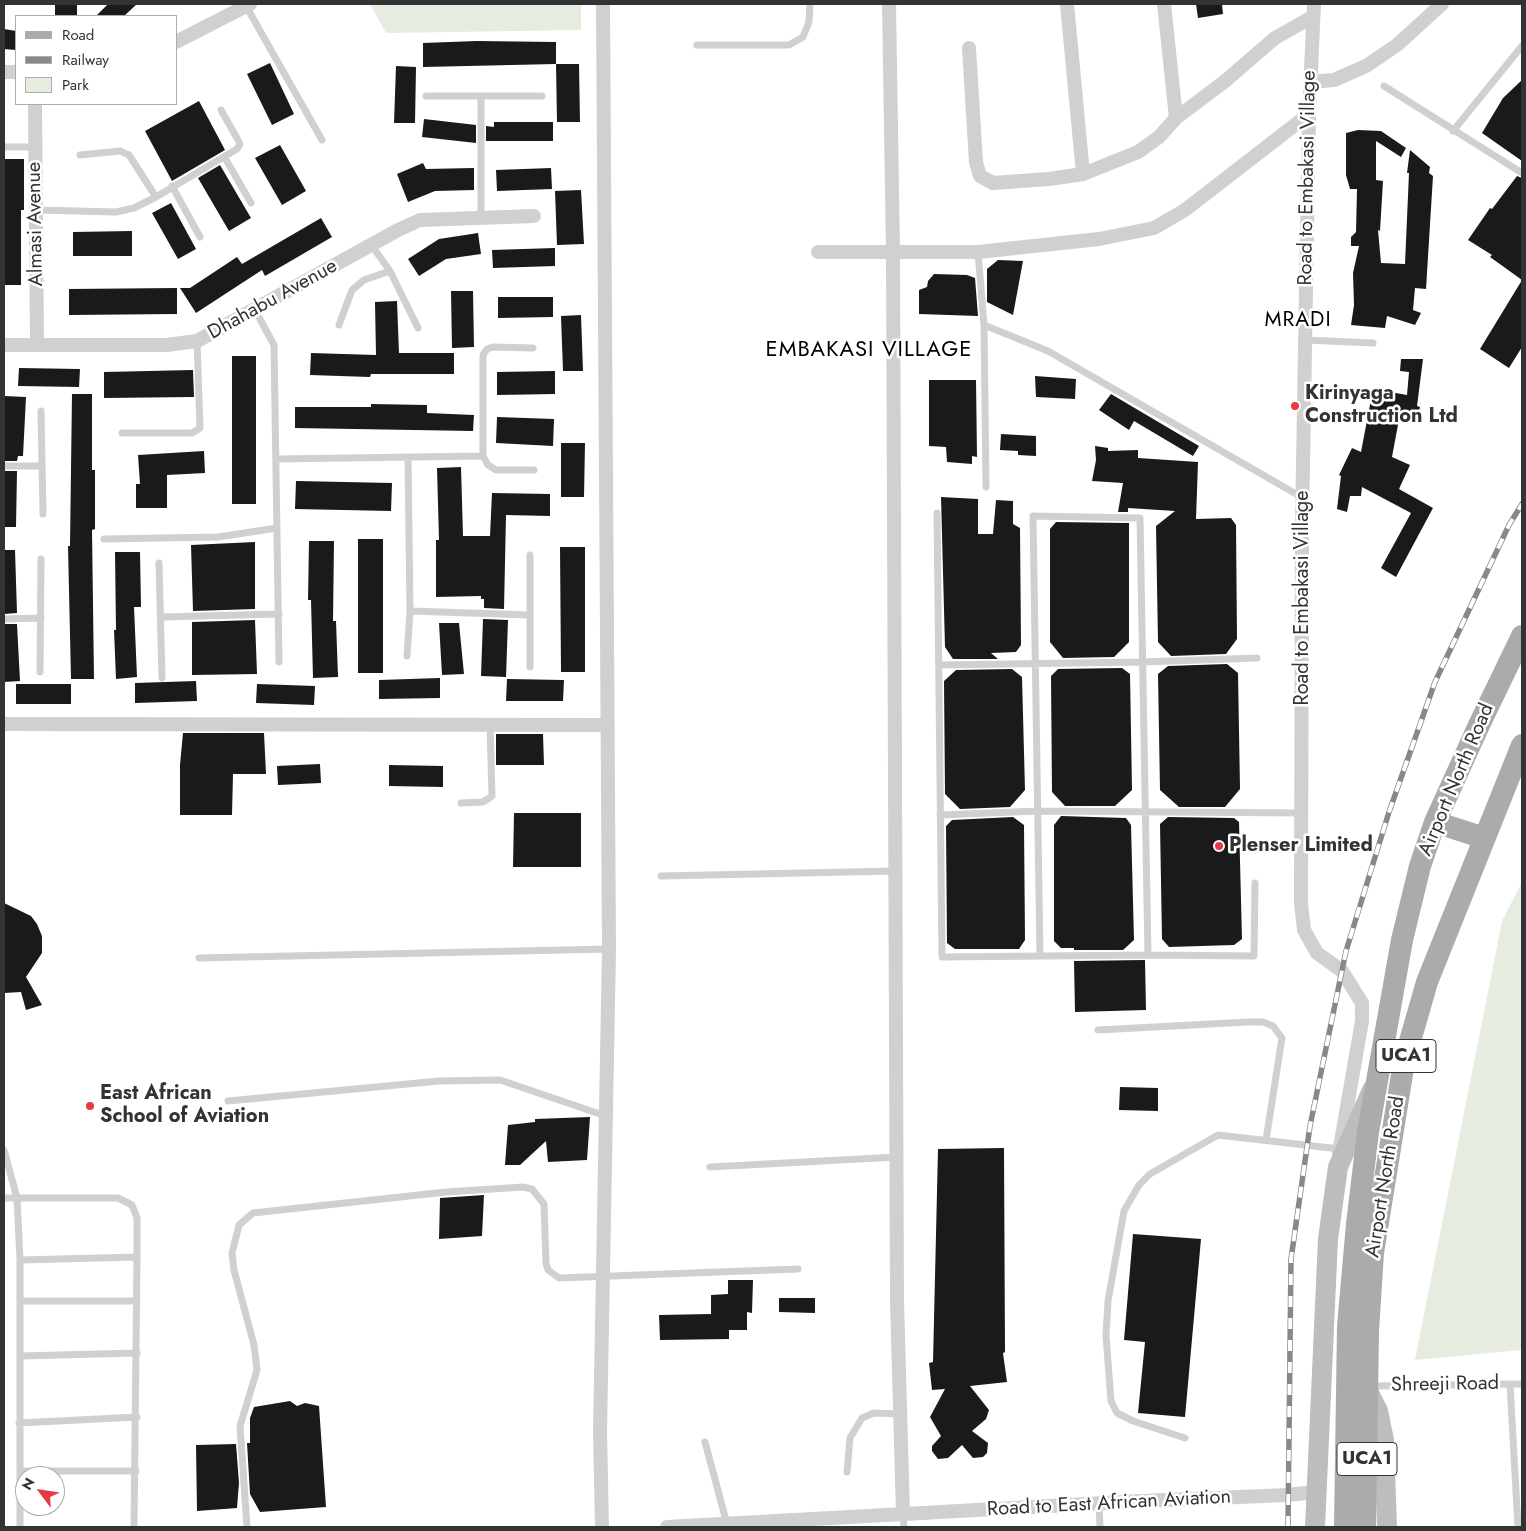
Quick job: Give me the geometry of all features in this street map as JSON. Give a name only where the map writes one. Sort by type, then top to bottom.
[{"type":"main road","name":"Airport North Road","points":[[1345,1527],[1348,1326],[1358,1215],[1368,1132],[1402,940],[1420,866],[1435,822],[1522,636]]},
{"type":"main road","name":"Airport North Road","points":[[1365,1527],[1368,1330],[1373,1253],[1404,1062],[1427,982],[1522,745]]},
{"type":"main road","points":[[1435,822],[1484,838]]},
{"type":"main road","name":"Airport North Road","points":[[1315,1527],[1315,1492],[1328,1240],[1339,1158],[1378,1077]]},
{"type":"main road","name":"Airport North Road","points":[[1368,1388],[1378,1411],[1384,1440],[1387,1527]]},
{"type":"street","points":[[602,1527],[600,1432],[609,949],[603,4]]},
{"type":"street","points":[[888,4],[893,252],[898,1301],[903,1520]]},
{"type":"street","points":[[1067,4],[1083,174]]},
{"type":"street","points":[[1164,4],[1176,118]]},
{"type":"street","points":[[1310,82],[1334,80],[1366,66],[1397,45],[1442,4]]},
{"type":"street","points":[[178,41],[248,5]]},
{"type":"street","points":[[969,48],[976,162],[980,176],[993,183],[1050,179],[1083,174],[1138,152],[1158,137],[1176,118],[1224,82],[1274,38],[1313,10]]},
{"type":"street","name":"Road to Embakasi Village","points":[[1313,10],[1305,340],[1301,903],[1304,930],[1317,953],[1342,970],[1362,1003],[1362,1021],[1339,1158]]},
{"type":"street","name":"Almasi Avenue","points":[[35,105],[37,344]]},
{"type":"street","points":[[818,252],[978,252],[1099,239],[1154,228],[1185,210],[1309,114]]},
{"type":"street","name":"Dhahabu Avenue","points":[[4,345],[166,345],[197,340],[372,246],[398,230],[420,220],[534,216]]},
{"type":"street","points":[[4,724],[607,725]]},
{"type":"street","name":"Road to East African Aviation","points":[[667,1527],[903,1520],[1099,1504],[1288,1496],[1315,1492]]},
{"type":"lane","points":[[698,45],[789,45],[803,37],[809,22],[810,4]]},
{"type":"lane","points":[[248,5],[322,140]]},
{"type":"lane","points":[[1453,131],[1522,46]]},
{"type":"lane","points":[[1384,86],[1522,174]]},
{"type":"lane","points":[[426,96],[542,96]]},
{"type":"lane","points":[[480,97],[481,217]]},
{"type":"lane","points":[[36,210],[116,212],[134,208],[156,197],[172,186],[225,158],[240,144],[221,110]]},
{"type":"lane","points":[[4,147],[35,147]]},
{"type":"lane","points":[[80,155],[120,152],[129,155],[156,197]]},
{"type":"lane","points":[[225,158],[251,203]]},
{"type":"lane","points":[[172,186],[200,237]]},
{"type":"lane","points":[[372,246],[390,271],[418,328]]},
{"type":"lane","points":[[978,252],[984,325],[986,487]]},
{"type":"lane","points":[[339,325],[352,290],[364,280],[390,271]]},
{"type":"lane","points":[[255,310],[274,345],[279,662]]},
{"type":"lane","points":[[984,325],[1048,351],[1303,498]]},
{"type":"lane","points":[[122,433],[192,434],[200,428],[197,340]]},
{"type":"lane","points":[[1305,340],[1373,342]]},
{"type":"lane","points":[[533,348],[493,347],[487,349],[483,354],[483,456],[488,465],[496,470],[534,470]]},
{"type":"lane","points":[[41,411],[42,514]]},
{"type":"lane","points":[[277,459],[483,456]]},
{"type":"lane","points":[[407,656],[410,612],[408,457]]},
{"type":"lane","points":[[4,466],[42,466]]},
{"type":"lane","points":[[937,513],[942,957],[1254,956],[1255,883]]},
{"type":"lane","points":[[1040,956],[1033,516],[1140,518],[1148,955]]},
{"type":"lane","points":[[104,539],[218,536],[278,528]]},
{"type":"lane","points":[[530,555],[530,667]]},
{"type":"lane","points":[[40,672],[41,559]]},
{"type":"lane","points":[[159,563],[162,617],[162,678]]},
{"type":"lane","points":[[410,612],[530,615]]},
{"type":"lane","points":[[162,617],[279,614]]},
{"type":"lane","points":[[4,619],[41,618]]},
{"type":"lane","points":[[940,665],[1258,658]]},
{"type":"lane","points":[[461,803],[483,802],[492,796],[490,725]]},
{"type":"lane","points":[[940,815],[1038,811],[1302,813]]},
{"type":"lane","points":[[661,876],[896,870]]},
{"type":"lane","points":[[199,958],[609,949]]},
{"type":"lane","points":[[1098,1030],[1248,1022],[1263,1022],[1273,1026],[1282,1038],[1266,1140]]},
{"type":"lane","points":[[228,1101],[439,1081],[500,1080],[606,1116]]},
{"type":"lane","points":[[1185,1438],[1133,1421],[1118,1413],[1111,1401],[1106,1336],[1108,1301],[1124,1211],[1139,1185],[1150,1174],[1218,1135],[1266,1140],[1339,1158]]},
{"type":"lane","points":[[4,1150],[17,1198],[20,1260],[20,1466]]},
{"type":"lane","points":[[710,1167],[898,1157]]},
{"type":"lane","points":[[247,1527],[240,1426],[257,1370],[254,1345],[234,1270],[232,1252],[240,1225],[253,1213],[446,1192],[523,1187],[532,1190],[544,1204],[546,1263],[548,1270],[553,1276],[559,1278],[798,1269]]},
{"type":"lane","points":[[4,1198],[118,1198],[132,1205],[137,1218],[134,1527]]},
{"type":"lane","points":[[20,1260],[137,1257]]},
{"type":"lane","points":[[20,1301],[137,1301]]},
{"type":"lane","points":[[20,1356],[137,1353]]},
{"type":"lane","points":[[1510,1384],[1518,1527]]},
{"type":"lane","name":"Shreeji Road","points":[[1368,1388],[1522,1384]]},
{"type":"lane","points":[[847,1472],[850,1438],[862,1418],[874,1413],[900,1414]]},
{"type":"lane","points":[[20,1423],[136,1417]]},
{"type":"lane","points":[[705,1442],[727,1524]]},
{"type":"lane","points":[[65,1471],[136,1471]]},
{"type":"lane","points":[[1099,1504],[1100,1527]]},
{"type":"green space","points":[[370,4],[581,4],[581,30],[386,33]]},
{"type":"green space","points":[[1522,882],[1522,1350],[1415,1360],[1502,921]]},
{"type":"building","points":[[55,4],[77,4],[77,15],[55,15]]},
{"type":"building","points":[[108,4],[137,4],[125,15],[97,15]]},
{"type":"building","points":[[1196,4],[1222,4],[1223,14],[1198,18]]},
{"type":"building","points":[[4,29],[15,31],[15,50],[4,49]]},
{"type":"building","points":[[477,41],[556,42],[556,64],[423,67],[423,43]]},
{"type":"building","points":[[270,63],[294,114],[272,125],[247,74]]},
{"type":"building","points":[[556,64],[579,64],[580,122],[557,122]]},
{"type":"building","points":[[396,66],[416,67],[415,123],[394,123]]},
{"type":"building","points":[[1522,80],[1522,161],[1482,133],[1503,98]]},
{"type":"building","points":[[199,101],[225,150],[172,181],[145,131]]},
{"type":"building","points":[[424,119],[476,125],[476,143],[422,137]]},
{"type":"building","points":[[494,122],[553,122],[553,141],[486,141],[486,126],[494,127]]},
{"type":"building","points":[[1358,130],[1381,131],[1406,148],[1401,157],[1376,141],[1376,180],[1383,181],[1380,231],[1378,230],[1381,263],[1405,264],[1409,173],[1407,173],[1410,150],[1430,167],[1429,173],[1433,176],[1426,289],[1415,288],[1413,310],[1421,313],[1415,325],[1387,316],[1385,328],[1351,325],[1354,305],[1353,273],[1359,246],[1351,246],[1351,237],[1356,232],[1357,189],[1350,189],[1346,175],[1346,133]]},
{"type":"building","points":[[280,145],[306,191],[282,205],[255,158]]},
{"type":"building","points":[[4,159],[24,159],[24,210],[21,210],[21,285],[4,285]]},
{"type":"building","points":[[423,163],[426,169],[474,168],[474,190],[435,191],[408,202],[397,174]]},
{"type":"building","points":[[220,165],[251,218],[229,231],[198,178]]},
{"type":"building","points":[[551,168],[552,189],[497,191],[496,170]]},
{"type":"building","points":[[1517,176],[1522,178],[1522,280],[1490,257],[1492,255],[1468,240],[1490,208],[1492,209]]},
{"type":"building","points":[[581,190],[584,244],[557,245],[555,191]]},
{"type":"building","points":[[171,203],[196,249],[178,259],[152,213]]},
{"type":"building","points":[[321,218],[332,237],[265,276],[262,270],[196,313],[180,288],[190,288],[237,257],[242,264]]},
{"type":"building","points":[[132,231],[132,256],[73,256],[73,232]]},
{"type":"building","points":[[478,233],[481,254],[446,259],[419,276],[408,259],[439,239]]},
{"type":"building","points":[[555,248],[555,266],[493,268],[492,250]]},
{"type":"building","points":[[998,260],[1023,261],[1013,315],[987,302],[987,269]]},
{"type":"building","points":[[934,274],[967,275],[975,278],[978,316],[919,314],[919,290],[927,287],[928,281]]},
{"type":"building","points":[[1522,280],[1522,347],[1509,368],[1480,349]]},
{"type":"building","points":[[177,288],[177,314],[69,315],[69,289]]},
{"type":"building","points":[[451,291],[473,291],[474,347],[452,348]]},
{"type":"building","points":[[498,297],[553,297],[553,317],[498,318]]},
{"type":"building","points":[[397,301],[399,353],[454,353],[454,374],[371,374],[370,377],[310,375],[311,353],[376,355],[375,302]]},
{"type":"building","points":[[581,315],[583,371],[563,371],[561,316]]},
{"type":"building","points":[[232,356],[256,356],[256,504],[232,504]]},
{"type":"building","points":[[1401,359],[1423,359],[1417,406],[1420,407],[1417,418],[1400,414],[1392,457],[1410,465],[1399,489],[1433,508],[1396,577],[1381,568],[1411,513],[1362,487],[1361,496],[1350,496],[1347,512],[1337,509],[1341,476],[1339,475],[1352,448],[1361,452],[1373,389],[1407,395],[1409,372],[1400,371]]},
{"type":"building","points":[[19,368],[80,369],[79,387],[18,386]]},
{"type":"building","points":[[193,370],[194,397],[104,398],[104,372]]},
{"type":"building","points":[[555,371],[555,394],[497,395],[497,372]]},
{"type":"building","points":[[1035,376],[1076,379],[1075,399],[1036,397]]},
{"type":"building","points":[[929,380],[976,380],[977,457],[972,456],[972,464],[947,462],[946,447],[929,446]]},
{"type":"building","points":[[72,394],[92,394],[92,470],[95,470],[95,529],[92,530],[94,679],[71,679],[68,546],[70,546]]},
{"type":"building","points":[[1111,394],[1199,446],[1193,456],[1134,421],[1129,430],[1099,410]]},
{"type":"building","points":[[4,396],[26,397],[23,456],[18,456],[17,461],[4,461]]},
{"type":"building","points":[[371,404],[427,405],[427,413],[474,415],[473,431],[295,428],[295,407],[371,407]]},
{"type":"building","points":[[497,417],[554,419],[553,446],[496,443]]},
{"type":"building","points":[[1001,434],[1036,436],[1036,456],[1018,455],[1018,451],[1000,450]]},
{"type":"building","points":[[561,443],[585,443],[584,497],[561,497]]},
{"type":"building","points":[[1095,446],[1108,448],[1108,451],[1138,450],[1138,458],[1198,462],[1196,519],[1231,518],[1236,525],[1237,639],[1226,654],[1171,656],[1158,642],[1156,526],[1175,511],[1128,508],[1128,512],[1118,512],[1123,483],[1092,481],[1096,460]]},
{"type":"building","points":[[204,451],[205,473],[167,475],[167,508],[136,508],[136,484],[140,484],[138,455]]},
{"type":"building","points":[[461,467],[463,536],[490,536],[492,493],[550,494],[550,516],[506,515],[504,609],[484,608],[484,599],[481,599],[481,596],[436,597],[436,540],[439,540],[437,468]]},
{"type":"building","points":[[4,471],[17,471],[16,527],[4,527]]},
{"type":"building","points":[[296,481],[392,483],[391,511],[295,509]]},
{"type":"building","points":[[941,497],[978,499],[978,534],[993,534],[996,500],[1013,501],[1013,524],[1020,528],[1021,645],[1016,652],[991,653],[998,659],[953,659],[945,647]]},
{"type":"building","points":[[1056,522],[1129,523],[1129,642],[1114,657],[1063,658],[1050,642],[1050,529]]},
{"type":"building","points":[[358,539],[383,539],[383,673],[358,673]]},
{"type":"building","points":[[309,541],[334,541],[333,621],[336,621],[338,677],[313,678],[311,600],[308,600]]},
{"type":"building","points":[[255,542],[255,609],[193,611],[191,545]]},
{"type":"building","points":[[560,547],[585,547],[585,672],[561,672]]},
{"type":"building","points":[[4,550],[15,550],[17,613],[4,614]]},
{"type":"building","points":[[115,552],[140,552],[141,607],[134,607],[137,677],[116,679],[114,630],[116,630]]},
{"type":"building","points":[[483,619],[508,620],[506,677],[481,676]]},
{"type":"building","points":[[255,620],[257,674],[192,675],[192,622]]},
{"type":"building","points":[[439,623],[459,623],[464,674],[442,675]]},
{"type":"building","points":[[4,624],[17,624],[20,681],[4,682]]},
{"type":"building","points":[[1227,664],[1238,673],[1240,789],[1225,807],[1179,807],[1160,790],[1158,674],[1168,666]]},
{"type":"building","points":[[1122,668],[1130,674],[1132,790],[1115,806],[1065,806],[1052,792],[1051,676],[1058,669]]},
{"type":"building","points":[[1012,669],[1022,677],[1025,790],[1010,807],[960,809],[945,794],[944,681],[956,670]]},
{"type":"building","points":[[440,678],[440,698],[379,699],[379,680]]},
{"type":"building","points":[[507,679],[564,680],[563,701],[506,701]]},
{"type":"building","points":[[196,681],[197,701],[135,703],[135,683]]},
{"type":"building","points":[[16,684],[71,684],[71,704],[16,704]]},
{"type":"building","points":[[257,684],[315,686],[314,705],[256,703]]},
{"type":"building","points":[[183,733],[264,733],[266,774],[233,774],[232,815],[180,815],[180,765]]},
{"type":"building","points":[[496,734],[543,734],[544,765],[496,765]]},
{"type":"building","points":[[320,764],[321,783],[278,785],[277,766]]},
{"type":"building","points":[[389,765],[443,766],[443,787],[389,786]]},
{"type":"building","points":[[514,813],[581,813],[581,867],[513,867]]},
{"type":"building","points":[[1061,816],[1126,818],[1131,825],[1134,940],[1123,950],[1074,950],[1074,948],[1061,948],[1054,941],[1054,825]]},
{"type":"building","points":[[1013,817],[1024,825],[1025,940],[1019,949],[955,949],[947,943],[946,826],[952,820]]},
{"type":"building","points":[[1168,817],[1234,818],[1239,822],[1242,939],[1234,945],[1169,947],[1162,939],[1160,824]]},
{"type":"building","points":[[4,903],[31,916],[42,936],[42,953],[26,977],[42,1005],[26,1010],[21,992],[4,993]]},
{"type":"building","points":[[1145,960],[1146,1010],[1075,1012],[1074,961]]},
{"type":"building","points":[[1120,1087],[1158,1088],[1158,1111],[1119,1110]]},
{"type":"building","points":[[590,1117],[587,1160],[548,1162],[546,1141],[520,1165],[505,1165],[508,1125],[535,1122],[535,1119]]},
{"type":"building","points":[[1004,1148],[1005,1352],[1003,1353],[1007,1382],[970,1386],[989,1410],[986,1419],[972,1431],[988,1443],[987,1453],[983,1457],[973,1458],[962,1445],[948,1458],[938,1459],[932,1451],[932,1446],[941,1436],[930,1417],[945,1389],[932,1390],[929,1363],[933,1362],[938,1149]]},
{"type":"building","points":[[484,1195],[482,1236],[439,1239],[440,1198]]},
{"type":"building","points":[[1133,1234],[1201,1239],[1185,1417],[1138,1413],[1145,1342],[1124,1340]]},
{"type":"building","points":[[728,1280],[753,1280],[752,1313],[747,1312],[747,1330],[729,1330],[729,1339],[660,1340],[659,1315],[711,1314],[711,1295],[728,1294]]},
{"type":"building","points":[[779,1298],[815,1298],[815,1313],[779,1312]]},
{"type":"building","points":[[290,1401],[297,1406],[305,1403],[319,1406],[326,1507],[260,1512],[250,1494],[247,1443],[250,1443],[250,1418],[254,1407]]},
{"type":"building","points":[[236,1444],[239,1483],[237,1508],[197,1511],[196,1445]]},
{"type":"railway","points":[[1288,1527],[1291,1259],[1310,1126],[1346,951],[1389,812],[1435,682],[1509,525],[1522,504]]},
{"type":"place","name":"Kirinyaga Construction Ltd","points":[[1295,406]]},
{"type":"place","name":"Plenser Limited","points":[[1219,846]]},
{"type":"place","name":"East African School of Aviation","points":[[90,1106]]},
{"type":"district","name":"MRADI","points":[[1298,321]]},
{"type":"district","name":"EMBAKASI VILLAGE","points":[[869,351]]}]
